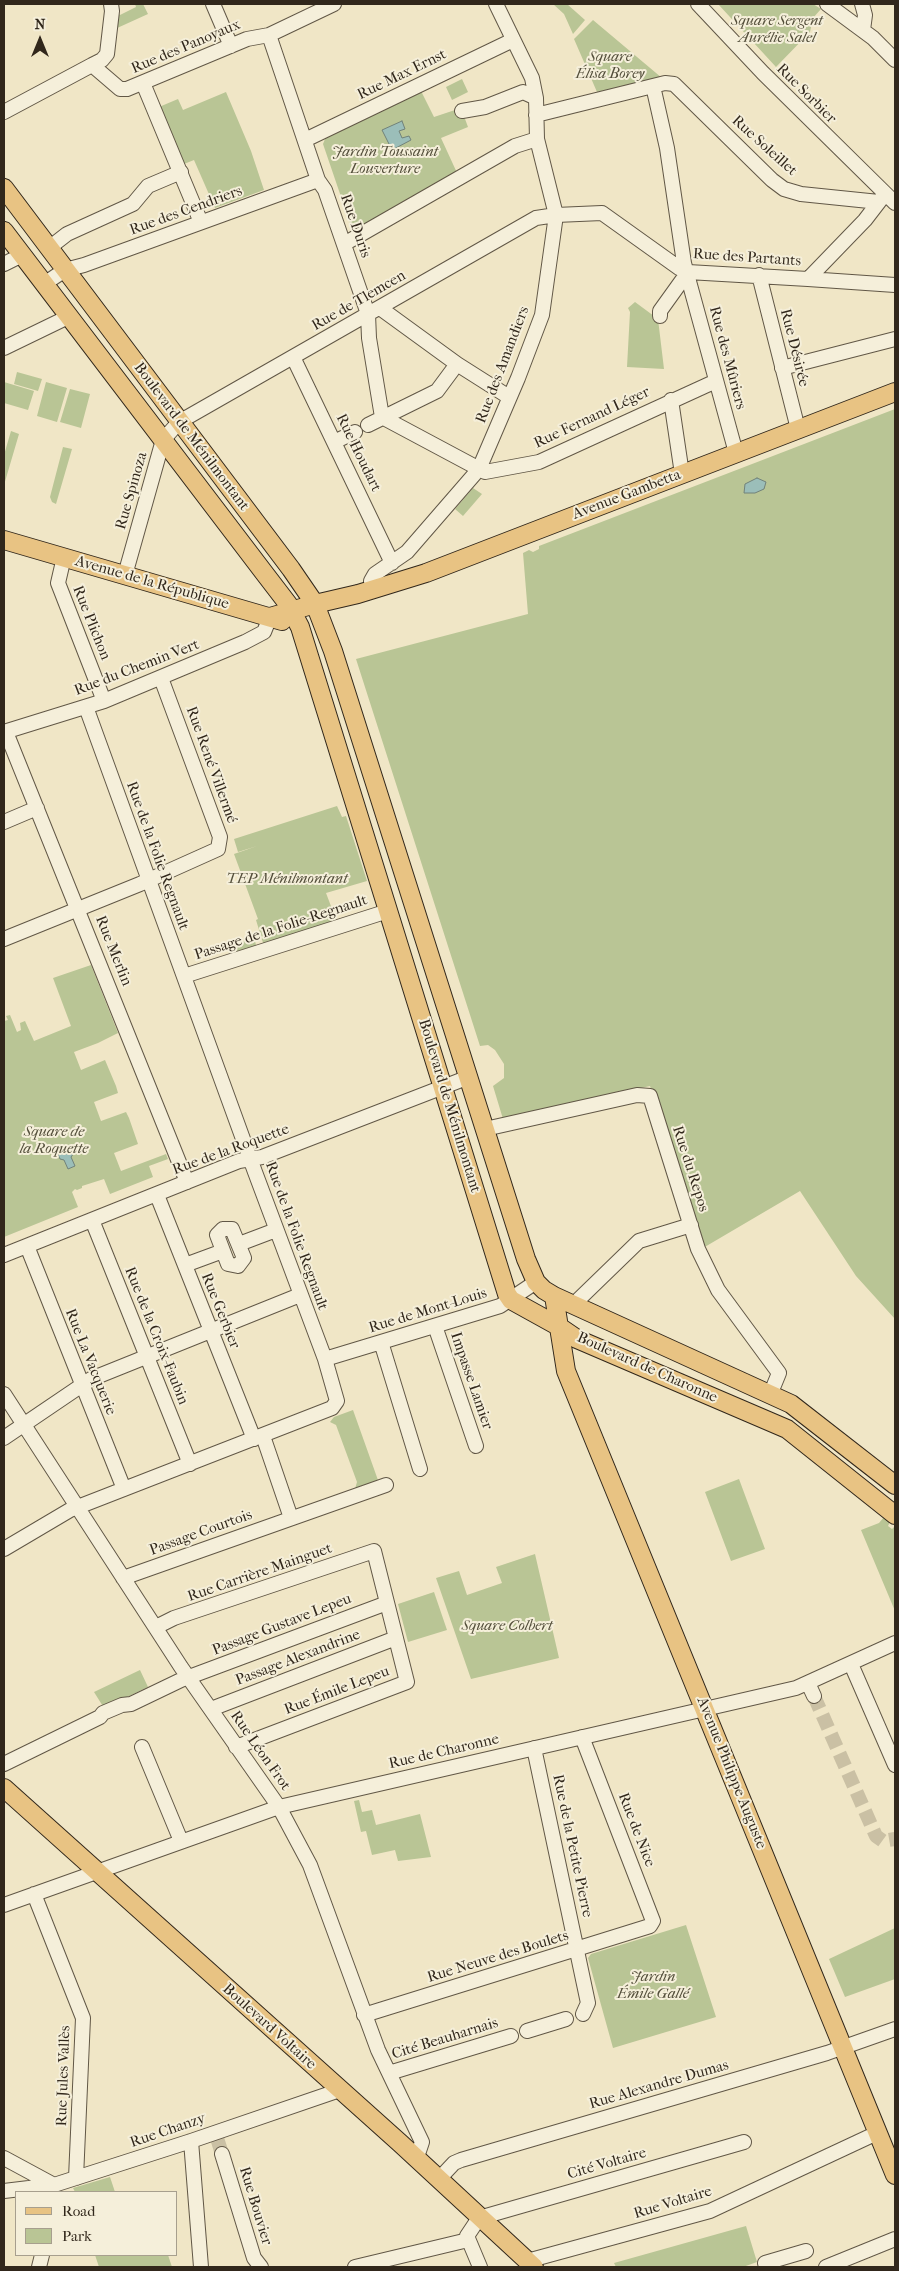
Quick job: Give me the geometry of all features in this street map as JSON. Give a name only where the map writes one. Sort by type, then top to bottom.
[{"type":"main road","name":"Boulevard de Ménilmontant","points":[[4,188],[291,569],[314,604],[322,622],[469,1076],[526,1259],[536,1282]]},
{"type":"main road","name":"Boulevard de Ménilmontant","points":[[4,231],[292,611],[300,627],[511,1300]]},
{"type":"main road","name":"Avenue Gambetta","points":[[365,592],[472,556],[895,392]]},
{"type":"main road","name":"Avenue de la République","points":[[4,540],[300,627]]},
{"type":"main road","points":[[270,617],[365,592]]},
{"type":"main road","points":[[300,627],[322,622],[365,592]]},
{"type":"main road","points":[[388,911],[413,903]]},
{"type":"main road","name":"Boulevard de Charonne","points":[[536,1282],[554,1296],[791,1404],[895,1485]]},
{"type":"main road","name":"Avenue Philippe Auguste","points":[[554,1296],[566,1371],[895,2176]]},
{"type":"main road","name":"Boulevard de Charonne","points":[[511,1300],[558,1326],[577,1339],[787,1429],[895,1515]]},
{"type":"main road","name":"Avenue Philippe Auguste","points":[[535,1314],[556,1357],[566,1371]]},
{"type":"main road","points":[[787,1429],[801,1410]]},
{"type":"main road","name":"Boulevard Voltaire","points":[[4,1788],[340,2090],[530,2264]]},
{"type":"street","points":[[4,112],[106,56],[112,11],[111,4]]},
{"type":"street","points":[[213,4],[231,46]]},
{"type":"street","name":"Rue des Panoyaux","points":[[92,65],[120,89],[127,89],[256,36],[269,35],[334,4]]},
{"type":"street","name":"Rue des Amandiers","points":[[365,592],[372,577],[407,552],[479,469],[542,315],[556,215],[537,139],[536,98],[532,78],[496,4]]},
{"type":"street","name":"Rue Sorbier","points":[[698,4],[762,73],[886,200]]},
{"type":"street","points":[[828,4],[863,30],[895,60]]},
{"type":"street","points":[[862,4],[865,15],[863,30]]},
{"type":"street","name":"Rue Duris","points":[[269,35],[318,180],[325,190],[344,244],[374,311],[369,338],[382,417]]},
{"type":"street","name":"Rue Max Ernst","points":[[305,140],[514,40]]},
{"type":"street","points":[[142,83],[200,220]]},
{"type":"street","name":"Rue Soleillet","points":[[652,86],[665,83],[674,84],[772,180],[784,189],[801,194],[886,200]]},
{"type":"street","points":[[536,115],[652,86]]},
{"type":"street","name":"Rue des Mûriers","points":[[652,86],[667,148],[684,263],[736,453]]},
{"type":"street","points":[[462,111],[485,107],[523,92],[536,98]]},
{"type":"street","points":[[344,244],[515,146],[537,139]]},
{"type":"street","points":[[48,248],[67,234],[133,204],[148,186],[181,172]]},
{"type":"street","name":"Rue des Cendriers","points":[[65,270],[318,180]]},
{"type":"street","name":"Rue des Partants","points":[[556,215],[602,213],[679,268],[688,272],[808,279],[886,200]]},
{"type":"street","name":"Rue de Tlemcen","points":[[179,422],[536,218],[556,215]]},
{"type":"street","points":[[4,264],[22,255]]},
{"type":"street","points":[[44,284],[65,270]]},
{"type":"street","points":[[660,316],[660,311],[688,272]]},
{"type":"street","name":"Rue Désirée","points":[[759,275],[798,429]]},
{"type":"street","points":[[808,279],[895,285]]},
{"type":"street","points":[[374,311],[509,397]]},
{"type":"street","points":[[4,348],[68,317]]},
{"type":"street","points":[[782,368],[895,338]]},
{"type":"street","name":"Rue Houdart","points":[[293,358],[392,563]]},
{"type":"street","points":[[368,425],[437,391],[457,364]]},
{"type":"street","name":"Rue Fernand Léger","points":[[479,469],[485,472],[539,462],[716,381]]},
{"type":"street","points":[[671,400],[682,474]]},
{"type":"street","points":[[382,417],[479,469]]},
{"type":"street","name":"Rue Spinoza","points":[[125,575],[163,440],[179,422]]},
{"type":"street","points":[[334,442],[355,432]]},
{"type":"street","name":"Rue Plichon","points":[[64,557],[58,584],[104,700]]},
{"type":"street","name":"Rue du Chemin Vert","points":[[5,732],[86,707],[161,678],[262,634],[268,628],[270,617]]},
{"type":"street","name":"Rue René Villermé","points":[[4,939],[217,852],[221,842],[161,678]]},
{"type":"street","name":"Rue de la Folie Regnault","points":[[4,1549],[78,1507],[332,1408],[337,1401],[325,1359],[276,1230],[86,707]]},
{"type":"street","name":"Rue Merlin","points":[[5,732],[79,909],[187,1182]]},
{"type":"street","points":[[4,822],[37,808]]},
{"type":"street","name":"Passage de la Folie-Regnault","points":[[184,976],[388,911]]},
{"type":"street","name":"Rue de la Roquette","points":[[4,1255],[239,1161],[262,1158],[469,1076]]},
{"type":"street","name":"Rue du Repos","points":[[485,1129],[634,1095],[647,1094],[651,1099],[698,1249],[718,1290],[779,1373],[770,1395]]},
{"type":"street","name":"Rue Gerbier","points":[[157,1194],[211,1331],[258,1437]]},
{"type":"street","name":"Rue de la Croix-Faubin","points":[[92,1220],[190,1464]]},
{"type":"street","points":[[573,1304],[638,1241],[691,1225]]},
{"type":"street","points":[[223,1229],[232,1229],[239,1244],[244,1258],[238,1266],[228,1264],[217,1253],[216,1235],[223,1229]]},
{"type":"street","points":[[239,1244],[276,1230]]},
{"type":"street","name":"Rue La Vacquerie","points":[[27,1246],[124,1489]]},
{"type":"street","points":[[185,1266],[217,1253]]},
{"type":"street","name":"Rue de Mont-Louis","points":[[325,1359],[500,1306],[536,1282]]},
{"type":"street","points":[[4,1438],[91,1378],[300,1295]]},
{"type":"street","name":"Impasse Lamier","points":[[435,1326],[476,1446]]},
{"type":"street","points":[[381,1342],[420,1469]]},
{"type":"street","name":"Rue Léon Frot","points":[[4,1394],[189,1678],[279,1807],[310,1865],[364,2015],[422,2142],[419,2151],[414,2157]]},
{"type":"street","points":[[258,1437],[291,1518]]},
{"type":"street","name":"Passage Courtois","points":[[123,1578],[386,1485]]},
{"type":"street","name":"Rue Émile Lepeu","points":[[236,1747],[407,1682],[374,1551]]},
{"type":"street","name":"Rue Carrière Mainguet","points":[[156,1627],[174,1618],[374,1551]]},
{"type":"street","name":"Passage Gustave Lepeu","points":[[4,1764],[100,1717],[111,1709],[131,1704],[181,1680],[387,1602]]},
{"type":"street","name":"Passage Alexandrine","points":[[211,1709],[396,1638]]},
{"type":"street","name":"Rue de Charonne","points":[[4,1905],[279,1807],[796,1688],[811,1689],[851,1664],[895,1643]]},
{"type":"street","points":[[851,1664],[895,1765]]},
{"type":"street","name":"Rue de Nice","points":[[582,1737],[653,1920],[650,1926],[642,1929]]},
{"type":"street","points":[[142,1747],[182,1842]]},
{"type":"street","name":"Rue de la Petite Pierre","points":[[534,1748],[577,1950]]},
{"type":"street","name":"Rue Jules Vallès","points":[[34,1894],[83,2018],[76,2178]]},
{"type":"street","name":"Rue Neuve des Boulets","points":[[364,2015],[642,1929]]},
{"type":"street","points":[[577,1950],[588,2003],[582,2014]]},
{"type":"street","points":[[527,2031],[566,2019]]},
{"type":"street","name":"Rue Alexandre Dumas","points":[[438,2180],[454,2163],[461,2160],[843,2048],[895,2029]]},
{"type":"street","name":"Cité Beauharnais","points":[[389,2073],[511,2036]]},
{"type":"street","name":"Rue Chanzy","points":[[4,2191],[54,2189],[76,2178],[216,2135],[340,2090]]},
{"type":"street","name":"Rue Voltaire","points":[[530,2264],[710,2211],[877,2133]]},
{"type":"street","points":[[191,2142],[201,2267]]},
{"type":"street","name":"Cité Voltaire","points":[[479,2218],[744,2142]]},
{"type":"street","name":"Rue Bouvier","points":[[222,2154],[254,2258],[261,2267]]},
{"type":"street","points":[[4,2158],[54,2189]]},
{"type":"street","points":[[479,2218],[470,2230],[468,2240],[480,2267]]},
{"type":"street","points":[[826,2267],[895,2238]]},
{"type":"street","points":[[355,2267],[468,2240]]},
{"type":"street","points":[[766,2267],[765,2263],[806,2251]]},
{"type":"green space","points":[[135,4],[143,4],[148,14],[115,29],[117,12],[120,15],[136,7]]},
{"type":"green space","points":[[553,4],[567,4],[585,20],[573,34],[564,14]]},
{"type":"green space","name":"Square Sergent Aurélie Salel","points":[[718,4],[813,4],[821,9],[813,18],[810,32],[776,67]]},
{"type":"green space","name":"Square Élisa Borey","points":[[593,20],[662,78],[597,92],[574,39]]},
{"type":"green space","points":[[462,79],[468,92],[452,100],[446,87]]},
{"type":"green space","name":"Jardin Toussaint Louverture","points":[[420,89],[434,117],[461,108],[468,127],[441,138],[458,175],[362,230],[351,226],[323,144],[327,134]]},
{"type":"green space","points":[[226,92],[251,151],[264,190],[215,208],[194,160],[184,164],[159,107],[178,99],[183,110]]},
{"type":"green space","points":[[635,302],[658,319],[664,369],[627,367],[630,312],[628,308]]},
{"type":"green space","points":[[17,372],[42,379],[38,391],[14,384]]},
{"type":"green space","points":[[4,382],[34,391],[28,410],[4,403]]},
{"type":"green space","points":[[46,382],[67,388],[57,422],[37,416]]},
{"type":"green space","points":[[70,389],[90,394],[81,428],[60,422]]},
{"type":"green space","points":[[895,409],[895,1319],[856,1276],[800,1191],[703,1248],[650,1086],[503,1119],[493,1086],[504,1078],[504,1064],[495,1050],[488,1045],[480,1046],[356,659],[528,614],[523,553],[529,550],[533,552],[539,549],[539,546]]},
{"type":"green space","points":[[11,431],[19,434],[4,485],[4,455]]},
{"type":"green space","points":[[63,447],[72,449],[56,504],[52,502],[50,497]]},
{"type":"green space","points":[[473,488],[482,494],[463,516],[455,509]]},
{"type":"green space","name":"TEP Ménilmontant","points":[[337,806],[342,817],[346,816],[367,881],[326,893],[337,922],[264,946],[256,920],[258,919],[234,854],[257,846],[238,852],[234,839]]},
{"type":"green space","points":[[254,938],[257,948],[231,956],[229,950],[239,946],[239,943]]},
{"type":"green space","name":"Square de la Roquette","points":[[91,965],[118,1033],[74,1052],[81,1070],[105,1060],[116,1086],[118,1093],[94,1102],[101,1121],[126,1112],[129,1118],[138,1144],[114,1153],[121,1171],[166,1154],[168,1159],[149,1166],[153,1177],[110,1194],[104,1179],[82,1186],[82,1188],[77,1190],[75,1189],[72,1192],[78,1207],[4,1237],[4,1021],[8,1020],[6,1016],[10,1015],[17,1032],[21,1030],[20,1023],[25,1021],[34,1041],[71,1026],[53,978]]},
{"type":"green space","points":[[353,1410],[379,1483],[355,1489],[357,1482],[336,1425],[330,1422],[334,1417]]},
{"type":"green space","points":[[739,1479],[765,1549],[731,1561],[705,1492]]},
{"type":"green space","points":[[884,1517],[890,1522],[888,1526],[892,1529],[895,1526],[895,1611],[861,1530],[879,1523]]},
{"type":"green space","name":"Square Colbert","points":[[535,1554],[559,1658],[471,1679],[436,1578],[459,1571],[467,1595],[502,1583],[496,1567]]},
{"type":"green space","points":[[434,1592],[447,1630],[408,1642],[398,1604]]},
{"type":"green space","points":[[140,1670],[148,1687],[104,1708],[94,1692]]},
{"type":"green space","points":[[359,1800],[362,1812],[372,1810],[376,1825],[420,1814],[431,1857],[398,1861],[395,1850],[372,1855],[366,1831],[361,1832],[354,1801]]},
{"type":"green space","name":"Jardin Émile Gallé","points":[[686,1925],[716,2017],[613,2048],[588,1958],[591,1954]]},
{"type":"green space","points":[[895,1928],[895,1979],[845,1997],[829,1959]]},
{"type":"green space","points":[[110,2177],[115,2191],[74,2191],[73,2188]]},
{"type":"green space","points":[[746,2226],[757,2262],[743,2267],[616,2267],[614,2263]]},
{"type":"green space","points":[[95,2256],[168,2256],[172,2267],[99,2267]]},
{"type":"water","points":[[402,121],[405,129],[399,131],[402,138],[409,136],[411,140],[392,150],[382,130]]},
{"type":"water","points":[[757,478],[766,482],[764,489],[755,493],[744,493],[745,484]]},
{"type":"water","points":[[63,1146],[70,1146],[74,1153],[71,1157],[75,1166],[68,1169],[64,1160],[60,1159],[57,1152]]},
{"type":"tunnel","points":[[814,1696],[876,1836],[883,1841],[895,1839]]},
{"type":"tunnel","points":[[217,2138],[222,2154]]}]
